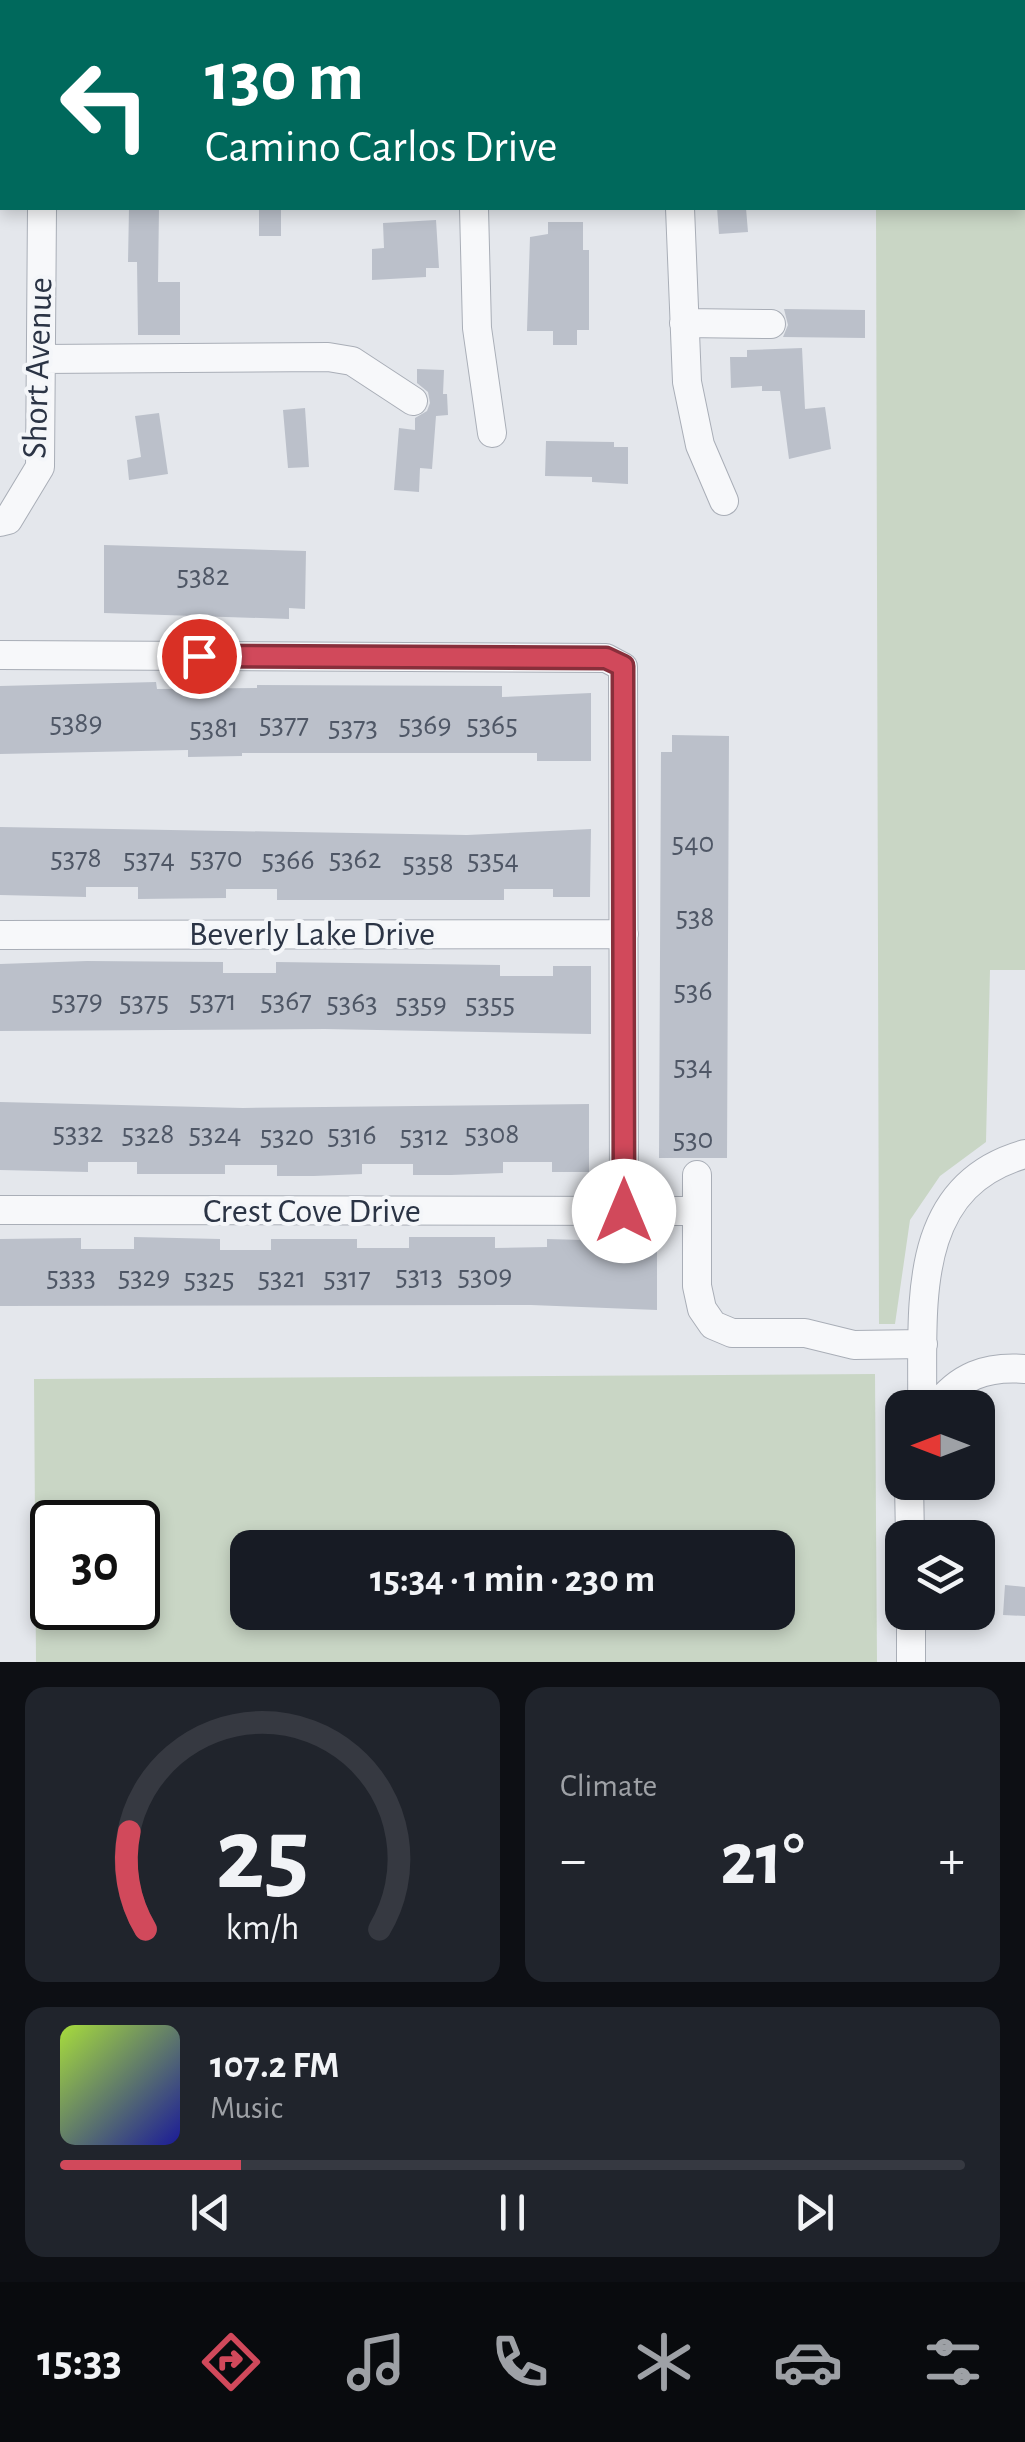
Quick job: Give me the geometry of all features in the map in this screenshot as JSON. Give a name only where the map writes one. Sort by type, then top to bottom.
[{"type":"street","name":"Short Avenue","points":[[4,521],[40,467],[42,210]]},
{"type":"street","points":[[474,210],[477,328],[492,433]]},
{"type":"street","points":[[680,210],[692,414],[700,446],[724,501]]},
{"type":"street","points":[[684,323],[771,324]]},
{"type":"street","points":[[41,360],[328,357],[352,360],[413,401]]},
{"type":"street","points":[[0,655],[606,658],[623,666],[624,1211]]},
{"type":"street","name":"Beverly Lake Drive","points":[[0,934],[624,934]]},
{"type":"street","points":[[923,1390],[925,1268],[933,1238],[966,1186],[991,1168],[1025,1154]]},
{"type":"street","points":[[697,1175],[698,1298],[707,1318],[720,1329],[732,1333],[805,1333],[854,1345],[924,1344]]},
{"type":"street","name":"Crest Cove Drive","points":[[0,1210],[697,1211]]},
{"type":"street","points":[[948,1390],[994,1367],[1025,1369]]},
{"type":"street","points":[[911,1630],[912,1662]]},
{"type":"green space","points":[[876,210],[1025,210],[1025,970],[990,970],[986,1142],[940,1176],[910,1220],[895,1324],[879,1324]]},
{"type":"green space","points":[[875,1374],[877,1662],[36,1662],[36,1630],[160,1630],[160,1500],[35,1500],[34,1379]]},
{"type":"building","points":[[129,210],[159,210],[158,282],[180,282],[180,335],[138,335],[137,262],[128,262]]},
{"type":"building","points":[[259,210],[281,210],[281,236],[259,236]]},
{"type":"building","points":[[717,210],[746,210],[748,232],[719,234]]},
{"type":"building","points":[[436,220],[439,268],[426,268],[426,277],[372,280],[372,249],[384,248],[383,223]]},
{"type":"building","points":[[548,222],[583,222],[583,250],[589,250],[589,330],[577,330],[577,345],[553,345],[553,331],[527,331],[530,237],[548,234]]},
{"type":"building","points":[[784,309],[865,310],[865,338],[783,337],[788,325]]},
{"type":"building","points":[[802,348],[805,409],[825,407],[831,449],[789,459],[780,391],[762,391],[762,386],[731,388],[730,357],[747,357],[747,350]]},
{"type":"building","points":[[417,369],[444,370],[443,394],[447,394],[448,415],[436,416],[432,469],[420,468],[419,492],[394,490],[399,428],[415,430],[415,418],[427,411],[430,403],[428,392],[417,383]]},
{"type":"building","points":[[305,408],[309,467],[288,468],[283,410]]},
{"type":"building","points":[[159,413],[168,474],[129,480],[127,460],[141,457],[135,416]]},
{"type":"building","points":[[546,441],[614,442],[614,447],[628,447],[628,484],[592,482],[592,477],[545,476]]},
{"type":"building","points":[[104,545],[306,551],[305,609],[289,608],[289,619],[104,613]]},
{"type":"building","points":[[156,682],[157,689],[257,685],[502,686],[502,697],[591,693],[591,761],[537,761],[537,753],[242,753],[188,757],[188,750],[0,754],[0,686]]},
{"type":"building","points":[[672,735],[729,736],[727,1158],[659,1158],[661,752],[672,752]]},
{"type":"building","points":[[0,827],[467,835],[591,829],[590,897],[553,897],[553,889],[504,889],[504,900],[277,900],[277,889],[226,889],[226,898],[138,899],[138,887],[86,887],[86,897],[0,895]]},
{"type":"building","points":[[223,962],[223,973],[276,973],[276,962],[500,965],[500,976],[553,976],[553,966],[591,966],[591,1034],[325,1029],[0,1031],[0,964]]},
{"type":"building","points":[[0,1102],[243,1108],[589,1104],[589,1172],[552,1172],[552,1162],[503,1162],[503,1173],[451,1175],[413,1175],[413,1164],[362,1164],[362,1174],[314,1176],[277,1176],[277,1165],[225,1165],[225,1174],[137,1174],[137,1162],[88,1162],[88,1172],[0,1170]]},
{"type":"building","points":[[134,1237],[220,1239],[220,1250],[271,1250],[271,1239],[357,1239],[357,1248],[409,1248],[409,1237],[495,1237],[495,1248],[547,1247],[547,1239],[657,1242],[657,1310],[531,1305],[0,1306],[0,1239],[81,1238],[81,1249],[134,1249]]},
{"type":"building","points":[[1005,1585],[1025,1587],[1025,1616],[1003,1615]]},
{"type":"route","points":[[199,656],[606,658],[623,666],[624,1211]]}]
